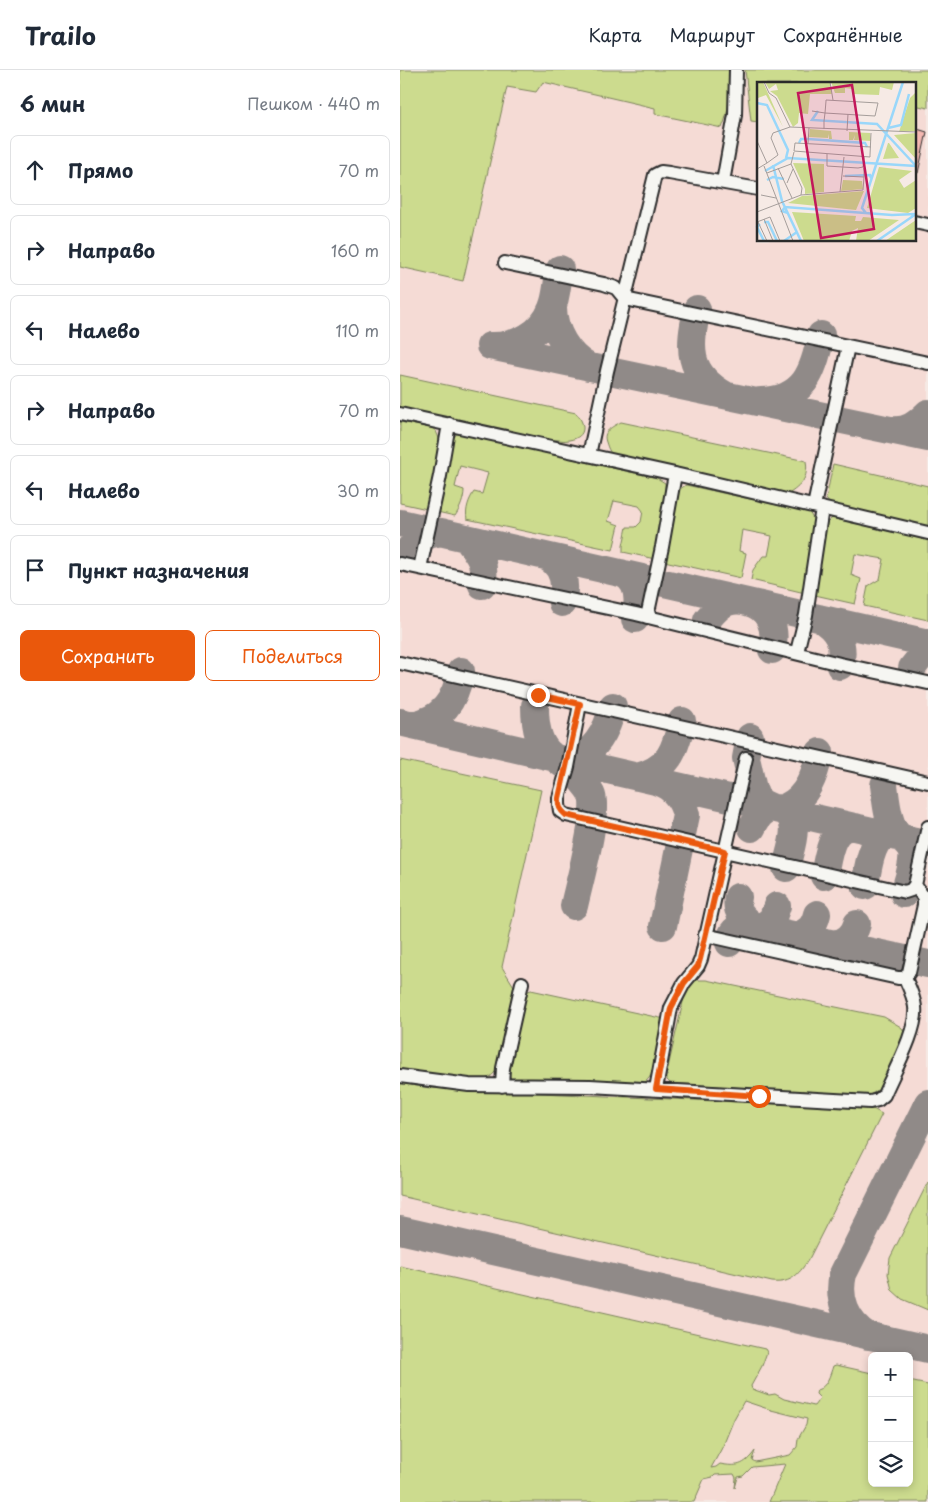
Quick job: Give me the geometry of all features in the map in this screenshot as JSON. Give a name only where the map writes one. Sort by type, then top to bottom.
[{"type":"lane","points":[[723,182],[735,116],[736,70]]},
{"type":"lane","points":[[589,455],[654,175],[661,172],[669,173],[757,189]]},
{"type":"lane","points":[[504,263],[604,284],[616,288],[625,299],[928,363]]},
{"type":"lane","points":[[797,652],[807,607],[818,507],[848,346]]},
{"type":"lane","points":[[400,414],[675,474],[928,533]]},
{"type":"lane","points":[[420,568],[449,424]]},
{"type":"lane","points":[[648,616],[675,474]]},
{"type":"lane","points":[[400,564],[648,616],[928,683]]},
{"type":"lane","points":[[400,663],[928,782]]},
{"type":"lane","points":[[580,704],[558,804],[560,810],[566,815],[905,892],[911,890],[915,885],[928,827]]},
{"type":"lane","points":[[656,1089],[671,1008],[684,983],[698,966],[746,758]]},
{"type":"lane","points":[[905,978],[909,972],[924,905],[924,898],[915,885]]},
{"type":"lane","points":[[705,935],[892,977],[905,978]]},
{"type":"lane","points":[[400,1076],[469,1085],[590,1086],[870,1102],[878,1100],[884,1095],[914,1027],[916,1009],[913,996],[905,978]]},
{"type":"lane","points":[[502,1086],[503,1068],[522,983]]},
{"type":"shaded area","points":[[400,70],[928,70],[928,1502],[400,1502]]},
{"type":"green space","points":[[400,70],[729,70],[729,99],[727,114],[722,128],[655,114],[655,108],[543,82],[536,92],[507,87],[463,281],[400,267]]},
{"type":"green space","points":[[745,70],[928,70],[928,108],[916,105],[916,82],[757,82],[757,122],[751,121]]},
{"type":"green space","points":[[400,375],[576,413],[583,425],[582,433],[569,440],[545,442],[400,411]]},
{"type":"green space","points":[[400,422],[432,428],[436,431],[440,441],[427,509],[400,503]]},
{"type":"green space","points":[[621,422],[806,461],[805,477],[800,485],[787,495],[614,456],[608,448],[605,435]]},
{"type":"green space","points":[[457,433],[657,478],[665,483],[655,559],[623,552],[627,527],[636,527],[641,522],[643,511],[639,506],[614,501],[608,521],[619,525],[613,550],[467,519],[467,508],[471,498],[474,492],[482,494],[488,473],[460,466],[455,487],[464,490],[459,510],[455,516],[437,512],[451,442]]},
{"type":"green space","points":[[833,464],[928,486],[928,526],[830,504],[826,499]]},
{"type":"green space","points":[[686,485],[809,512],[815,522],[805,593],[751,580],[753,570],[763,556],[768,556],[772,536],[742,530],[739,551],[746,553],[741,578],[664,561],[675,492]]},
{"type":"green space","points":[[832,518],[928,540],[928,620],[864,606],[868,586],[880,579],[884,559],[855,554],[851,575],[861,579],[855,604],[815,595],[825,525]]},
{"type":"green space","points":[[400,760],[541,790],[502,967],[515,988],[497,1069],[491,1076],[484,1079],[478,1080],[400,1071]]},
{"type":"green space","points":[[697,980],[706,980],[884,1017],[901,1027],[905,1032],[878,1090],[868,1096],[670,1083],[667,1080],[667,1072],[685,993],[689,984]]},
{"type":"green space","points":[[531,990],[665,1019],[657,1063],[649,1078],[643,1084],[514,1081],[510,1077],[508,1068],[526,992]]},
{"type":"green space","points":[[400,1083],[430,1088],[869,1108],[882,1114],[810,1257],[795,1276],[785,1281],[772,1282],[400,1196]]},
{"type":"green space","points":[[928,1182],[928,1310],[902,1299],[892,1290],[888,1274],[890,1258]]},
{"type":"green space","points":[[400,1266],[765,1349],[767,1352],[751,1386],[752,1389],[814,1406],[820,1398],[816,1394],[817,1390],[826,1383],[833,1366],[836,1365],[868,1372],[868,1487],[913,1487],[913,1382],[928,1385],[928,1502],[769,1502],[785,1464],[752,1467],[743,1476],[738,1477],[735,1488],[736,1478],[734,1474],[715,1475],[704,1479],[694,1502],[400,1502]],"holes":[[[744,1401],[807,1419],[806,1425],[798,1439],[797,1447],[790,1455],[755,1462],[752,1460],[755,1451],[747,1460],[740,1464],[720,1464],[711,1468]]]},
{"type":"building","points":[[916,129],[927,132],[918,173],[916,173]]},
{"type":"taxiway","points":[[560,269],[554,303],[542,325],[535,332],[519,341],[500,346],[490,346],[928,438]]},
{"type":"taxiway","points":[[553,307],[556,325],[563,342],[568,350],[589,367]]},
{"type":"taxiway","points":[[697,309],[692,348],[693,358],[703,378],[712,387],[725,395]]},
{"type":"taxiway","points":[[761,401],[788,395],[804,382],[815,361],[821,335]]},
{"type":"taxiway","points":[[891,430],[907,428],[920,421],[928,413]]},
{"type":"taxiway","points":[[400,523],[928,643]]},
{"type":"taxiway","points":[[406,553],[421,538],[442,532]]},
{"type":"taxiway","points":[[466,538],[483,565],[482,585]]},
{"type":"taxiway","points":[[545,556],[556,564],[560,570],[564,582],[562,603]]},
{"type":"taxiway","points":[[621,573],[628,576],[637,592],[638,599],[635,619]]},
{"type":"taxiway","points":[[707,620],[719,607],[728,602],[739,601],[755,605],[770,620],[773,634],[772,650]]},
{"type":"taxiway","points":[[819,618],[831,627],[839,638],[842,651],[840,666]]},
{"type":"taxiway","points":[[912,668],[928,652]]},
{"type":"taxiway","points":[[412,725],[432,719],[446,707],[455,691],[461,671]]},
{"type":"taxiway","points":[[535,706],[538,731],[545,748],[553,757],[577,776],[592,796],[593,806],[590,834],[574,906]]},
{"type":"taxiway","points":[[569,761],[578,758],[593,747],[603,733],[613,706]]},
{"type":"taxiway","points":[[637,777],[657,769],[669,757],[677,741],[682,721]]},
{"type":"taxiway","points":[[400,722],[928,844]]},
{"type":"taxiway","points":[[750,737],[746,758],[753,789],[756,797],[762,803],[773,808]]},
{"type":"taxiway","points":[[752,828],[763,812],[774,808],[786,807],[800,797],[813,776],[820,752]]},
{"type":"taxiway","points":[[658,782],[673,791],[682,804],[686,815],[663,926]]},
{"type":"taxiway","points":[[884,785],[887,809],[892,826],[912,852],[911,868],[904,894]]},
{"type":"taxiway","points":[[784,811],[790,816],[794,829],[786,868]]},
{"type":"taxiway","points":[[824,876],[829,852],[836,836],[847,827],[856,827]]},
{"type":"taxiway","points":[[865,886],[870,859],[875,845],[885,836],[896,837]]},
{"type":"taxiway","points":[[738,897],[737,902],[741,915],[755,927]]},
{"type":"taxiway","points":[[768,939],[766,933],[760,928],[772,920],[777,906]]},
{"type":"taxiway","points":[[797,936],[810,928],[817,914]]},
{"type":"taxiway","points":[[835,944],[843,942],[849,937],[857,924]]},
{"type":"taxiway","points":[[729,943],[734,931],[746,925],[928,964]]},
{"type":"taxiway","points":[[868,1336],[854,1324],[845,1309],[841,1292],[843,1274],[928,1103]]},
{"type":"taxiway","points":[[400,1230],[928,1349]]},
{"type":"route","points":[[538,695],[580,704],[568,767],[559,798],[560,810],[566,815],[725,851],[698,966],[684,983],[671,1008],[656,1089],[759,1096]]}]
